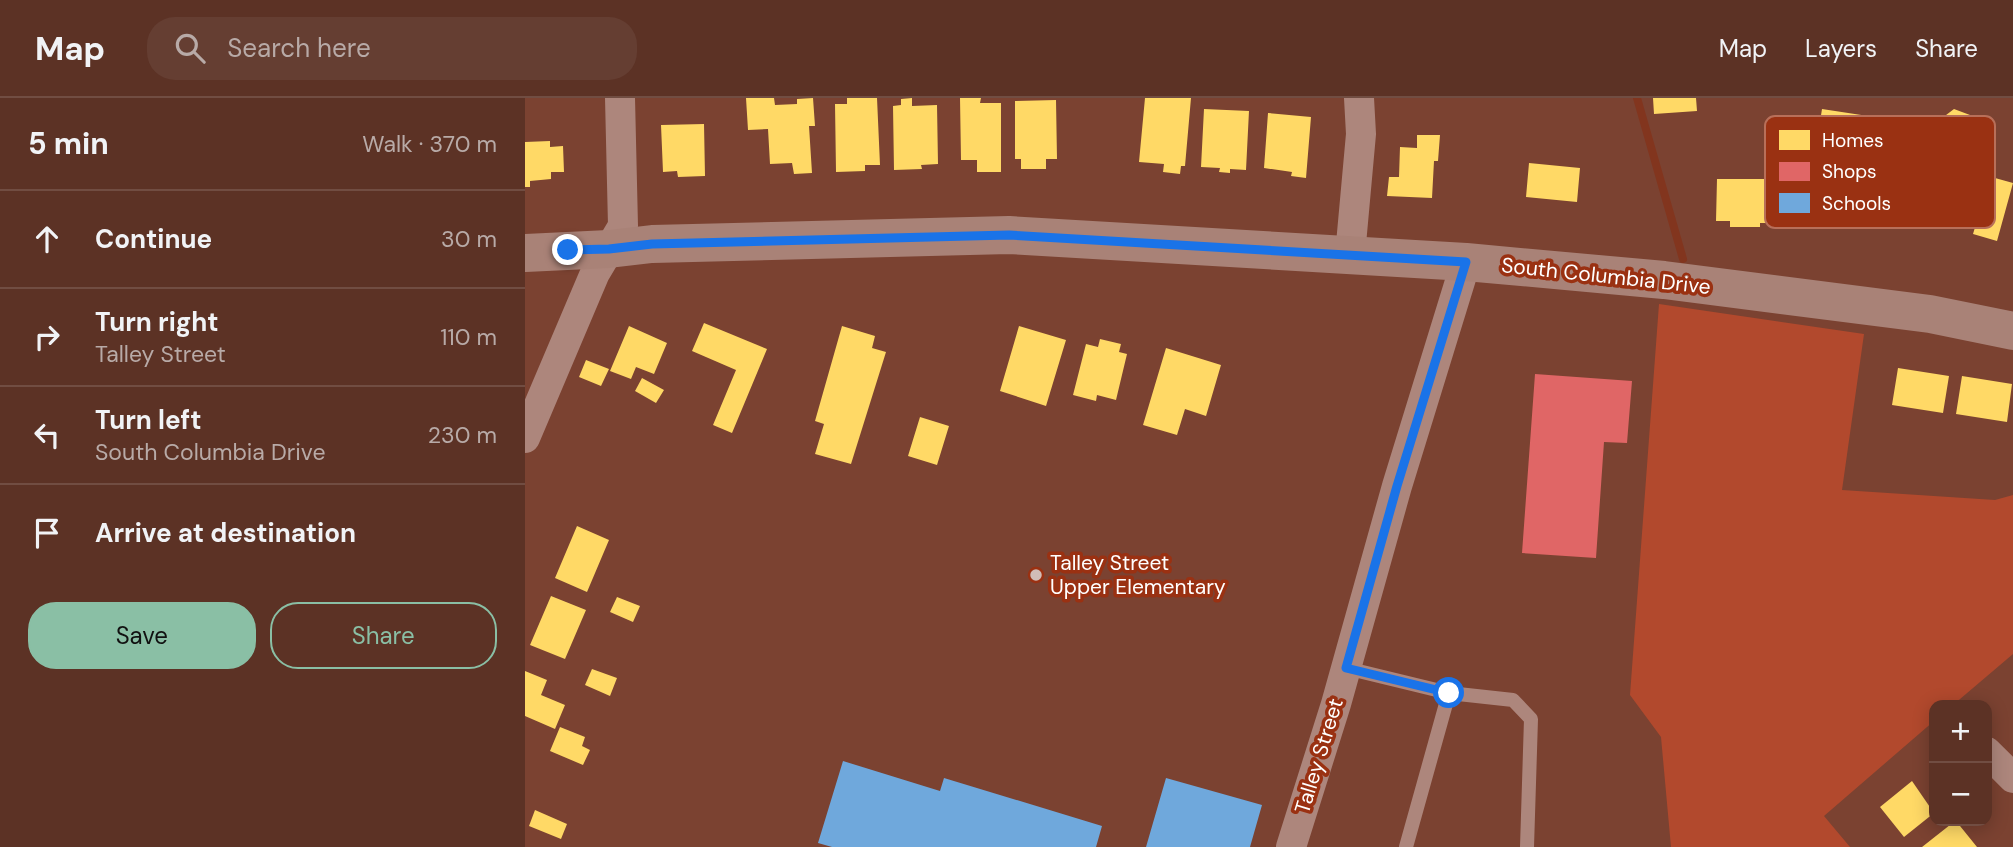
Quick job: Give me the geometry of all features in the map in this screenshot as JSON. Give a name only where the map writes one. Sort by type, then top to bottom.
[{"type":"main road","name":"South Columbia Drive","points":[[525,253],[666,243],[1009,235],[1466,262],[1691,284],[1930,314],[2013,331]]},
{"type":"street","points":[[525,438],[595,273],[623,226],[620,98]]},
{"type":"street","points":[[1350,255],[1361,134],[1359,98]]},
{"type":"street","name":"Talley Street","points":[[1291,847],[1466,262]]},
{"type":"street","points":[[1992,757],[2013,778]]},
{"type":"lane","points":[[1346,668],[1449,693],[1513,700],[1531,719],[1527,847]]},
{"type":"lane","points":[[1406,847],[1449,693]]},
{"type":"shaded area","points":[[1659,304],[1864,334],[1842,490],[1995,500],[2013,495],[2013,654],[1959,700],[1929,700],[1929,725],[1824,816],[1850,847],[1671,847],[1661,737],[1630,695]]},
{"type":"building: Homes","points":[[746,98],[774,98],[775,105],[797,104],[797,99],[813,98],[815,126],[809,126],[812,173],[794,174],[792,163],[770,164],[768,129],[748,130]]},
{"type":"building: Homes","points":[[847,98],[877,98],[880,165],[865,165],[865,171],[836,172],[835,104],[847,104]]},
{"type":"building: Homes","points":[[912,98],[912,106],[937,105],[938,164],[921,165],[922,169],[894,170],[893,106],[901,105],[901,99]]},
{"type":"building: Homes","points":[[960,98],[981,98],[980,103],[1001,103],[1001,172],[977,172],[977,160],[961,160]]},
{"type":"building: Homes","points":[[1145,98],[1191,98],[1185,166],[1181,166],[1180,174],[1163,172],[1164,164],[1139,162]]},
{"type":"building: Homes","points":[[1653,98],[1696,98],[1697,111],[1654,114]]},
{"type":"building: Homes","points":[[1056,100],[1057,159],[1046,159],[1046,169],[1021,169],[1021,159],[1015,159],[1015,101]]},
{"type":"building: Homes","points":[[1204,109],[1249,111],[1246,170],[1230,169],[1230,173],[1219,172],[1220,168],[1201,167]]},
{"type":"building: Homes","points":[[1822,109],[1868,116],[1821,116]]},
{"type":"building: Homes","points":[[1954,109],[1970,115],[1970,116],[1945,116]]},
{"type":"building: Homes","points":[[1268,113],[1311,117],[1306,178],[1291,176],[1292,172],[1264,168]]},
{"type":"building: Homes","points":[[704,124],[705,176],[678,177],[677,171],[663,172],[661,125]]},
{"type":"building: Homes","points":[[1417,135],[1440,135],[1438,161],[1434,161],[1432,198],[1387,196],[1389,177],[1399,177],[1400,147],[1417,148]]},
{"type":"building: Homes","points":[[550,141],[550,147],[563,146],[564,172],[551,172],[551,179],[530,181],[530,187],[525,187],[525,142]]},
{"type":"building: Homes","points":[[1529,163],[1580,168],[1577,202],[1526,197]]},
{"type":"building: Homes","points":[[1995,178],[2013,183],[1997,241],[1973,234],[1975,228],[1995,228]]},
{"type":"building: Homes","points":[[1717,179],[1765,179],[1765,223],[1760,223],[1760,227],[1730,227],[1730,221],[1716,221]]},
{"type":"building: Homes","points":[[704,323],[767,349],[732,433],[713,425],[736,370],[692,351]]},
{"type":"building: Homes","points":[[629,326],[667,343],[654,374],[636,367],[631,379],[610,371]]},
{"type":"building: Homes","points":[[842,326],[875,336],[872,348],[886,352],[851,464],[815,454],[824,424],[815,421]]},
{"type":"building: Homes","points":[[1019,326],[1066,340],[1046,406],[1000,391]]},
{"type":"building: Homes","points":[[1100,339],[1121,344],[1119,352],[1127,354],[1116,400],[1097,395],[1096,401],[1073,395],[1086,344],[1098,347]]},
{"type":"building: Homes","points":[[1166,348],[1221,365],[1206,416],[1185,409],[1177,435],[1143,425]]},
{"type":"building: Homes","points":[[586,360],[609,369],[601,386],[579,377]]},
{"type":"building: Homes","points":[[1898,368],[1949,376],[1943,413],[1892,405]]},
{"type":"building: Homes","points":[[1962,376],[2012,384],[2007,422],[1956,414]]},
{"type":"building: Homes","points":[[642,378],[664,390],[656,403],[635,391]]},
{"type":"building: Homes","points":[[920,417],[949,426],[937,465],[908,456]]},
{"type":"building: Homes","points":[[577,526],[609,540],[587,592],[555,578]]},
{"type":"building: Homes","points":[[551,596],[586,610],[565,659],[530,645]]},
{"type":"building: Homes","points":[[617,597],[640,606],[633,622],[610,612]]},
{"type":"building: Homes","points":[[592,669],[617,678],[610,696],[585,685]]},
{"type":"building: Homes","points":[[525,671],[547,680],[541,695],[565,705],[555,729],[525,716]]},
{"type":"building: Homes","points":[[560,727],[585,737],[582,746],[590,750],[583,765],[550,751]]},
{"type":"building: Homes","points":[[1912,781],[1929,806],[1929,817],[1904,837],[1880,807]]},
{"type":"building: Homes","points":[[535,810],[567,824],[561,839],[529,826]]},
{"type":"building: Homes","points":[[1949,826],[1960,826],[1977,847],[1922,847]]},
{"type":"building: Shops","points":[[1535,374],[1632,381],[1627,443],[1604,442],[1596,558],[1522,553]]},
{"type":"building: Schools","points":[[843,761],[940,791],[944,778],[1102,826],[1096,847],[832,847],[818,843]]},
{"type":"building: Schools","points":[[1166,778],[1262,805],[1250,847],[1146,847]]},
{"type":"waterway","points":[[1637,98],[1683,259]]},
{"type":"place","name":"Talley Street Upper Elementary","points":[[1036,575]]},
{"type":"route","points":[[568,250],[652,244],[1009,235],[1466,262],[1397,486],[1346,668],[1449,693]]}]
